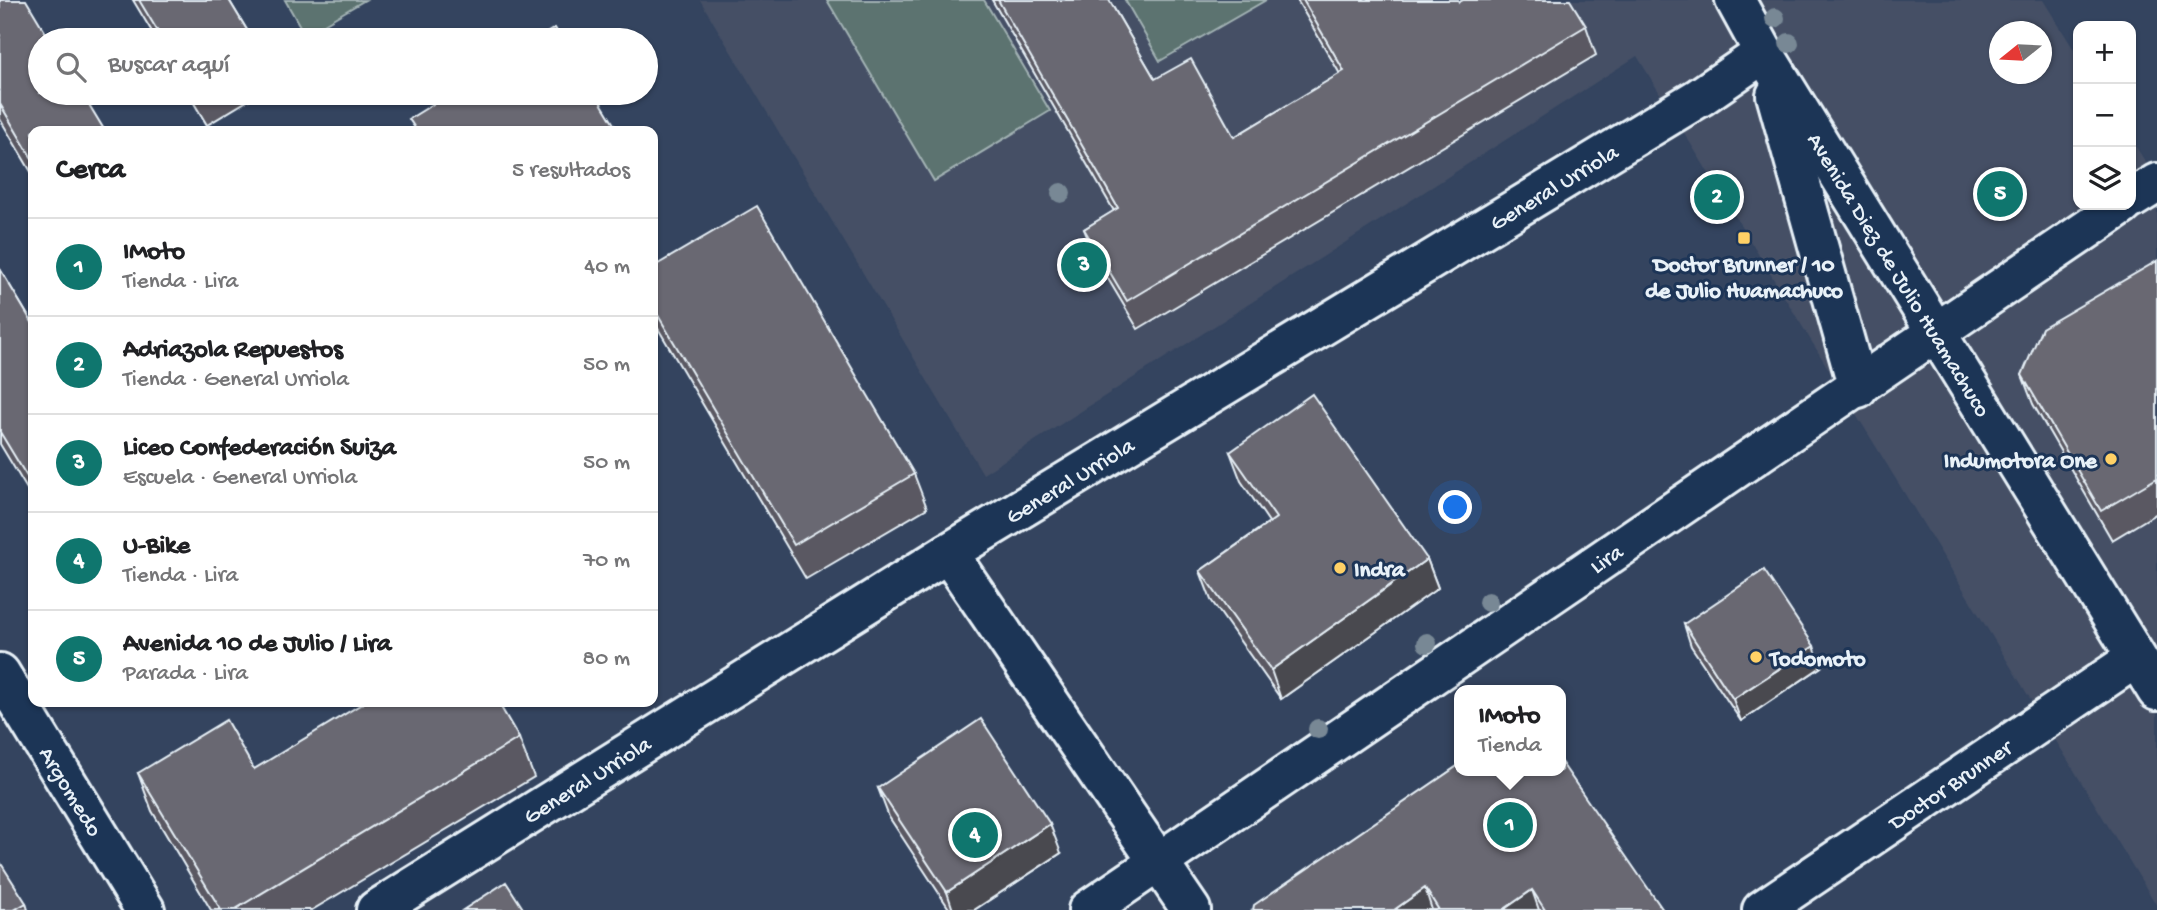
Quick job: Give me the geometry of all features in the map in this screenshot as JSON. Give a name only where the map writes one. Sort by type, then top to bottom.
[{"type":"main road","name":"Avenida Diez de Julio Huamachuco","points":[[1735,0],[1764,53],[2157,691]]},
{"type":"main road","points":[[1764,53],[1858,388]]},
{"type":"main road","name":"General Urriola","points":[[376,910],[948,553],[1688,104],[1764,53]]},
{"type":"main road","points":[[2136,197],[2157,183]]},
{"type":"main road","name":"Lira","points":[[1088,910],[2116,210]]},
{"type":"main road","points":[[948,553],[1191,910]]},
{"type":"main road","name":"Doctor Brunner","points":[[1762,910],[2136,658]]},
{"type":"main road","name":"Argomedo","points":[[0,673],[145,910]]},
{"type":"shaded area","points":[[700,0],[2043,0],[2073,48],[2073,210],[2136,210],[2136,147],[2157,180],[2157,906],[1637,56],[983,474]]},
{"type":"green space","points":[[285,0],[365,0],[317,28],[301,28]]},
{"type":"green space","points":[[827,0],[984,0],[1050,111],[934,181]]},
{"type":"green space","points":[[1125,0],[1266,0],[1160,61]]},
{"type":"building","points":[[0,0],[26,0],[43,28],[28,28],[28,105],[89,105],[102,126],[28,126],[28,152],[0,104]]},
{"type":"building","points":[[139,0],[229,0],[246,28],[156,28]]},
{"type":"building","points":[[998,0],[1109,0],[1155,79],[1191,59],[1234,137],[1344,71],[1303,0],[1570,0],[1586,26],[1127,301],[1084,229],[1118,208]]},
{"type":"building","points":[[432,105],[602,105],[615,126],[414,126],[409,119]]},
{"type":"building","points":[[757,206],[914,474],[794,545],[658,315],[658,264]]},
{"type":"building","name":"Indumotora One","points":[[2157,261],[2157,478],[2101,511],[2022,375],[2042,328]]},
{"type":"building","points":[[0,269],[28,316],[28,478],[0,432]]},
{"type":"building","name":"Indra","points":[[1312,394],[1427,559],[1271,670],[1200,571],[1276,518],[1230,452]]},
{"type":"building","name":"Todomoto","points":[[1764,570],[1814,646],[1733,699],[1684,624]]},
{"type":"building","points":[[357,707],[501,707],[519,738],[234,910],[221,910],[138,773],[226,720],[254,769]]},
{"type":"building","points":[[981,719],[1050,824],[947,892],[878,788]]},
{"type":"building","points":[[1454,768],[1454,776],[1566,776],[1566,769],[1663,910],[1545,910],[1532,890],[1503,910],[1439,910],[1425,888],[1394,910],[1253,910],[1254,905]]},
{"type":"building","points":[[0,862],[26,903],[14,910],[0,910]]},
{"type":"building","points":[[506,882],[524,910],[463,910]]},
{"type":"place","name":"Avenida 10 de Julio / Lira","points":[[2000,194]]},
{"type":"place","name":"Adriazola Repuestos","points":[[1717,197]]},
{"type":"place","name":"Doctor Brunner / 10 de Julio Huamachuco","points":[[1744,238]]},
{"type":"place","name":"Liceo Confederación Suiza","points":[[1084,265]]},
{"type":"place","name":"Indumotora One","points":[[2111,459]]},
{"type":"place","name":"Indra","points":[[1340,568]]},
{"type":"place","name":"Todomoto","points":[[1756,657]]},
{"type":"place","name":"IMoto","points":[[1510,825]]},
{"type":"place","name":"U-Bike","points":[[975,835]]}]
